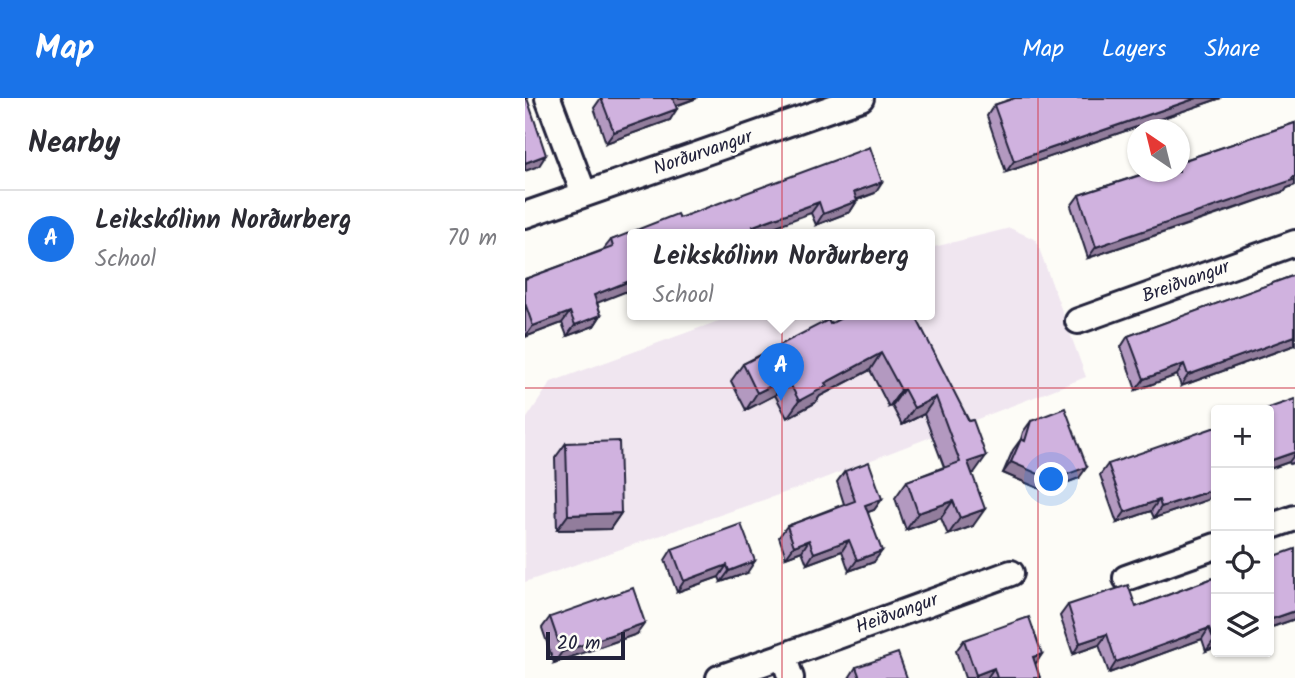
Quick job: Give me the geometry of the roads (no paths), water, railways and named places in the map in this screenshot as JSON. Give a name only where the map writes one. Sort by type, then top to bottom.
[{"type":"street","points":[[548,98],[584,194]]},
{"type":"street","name":"Norðurvangur","points":[[525,215],[818,105],[861,98]]},
{"type":"street","name":"Breiðvangur","points":[[1078,321],[1295,243]]},
{"type":"street","points":[[1274,525],[1295,518]]},
{"type":"street","points":[[1126,578],[1211,548]]},
{"type":"street","name":"Heiðvangur","points":[[719,678],[787,667],[1011,573]]},
{"type":"place","name":"Leikskólinn Norðurberg","points":[[781,401]]}]
